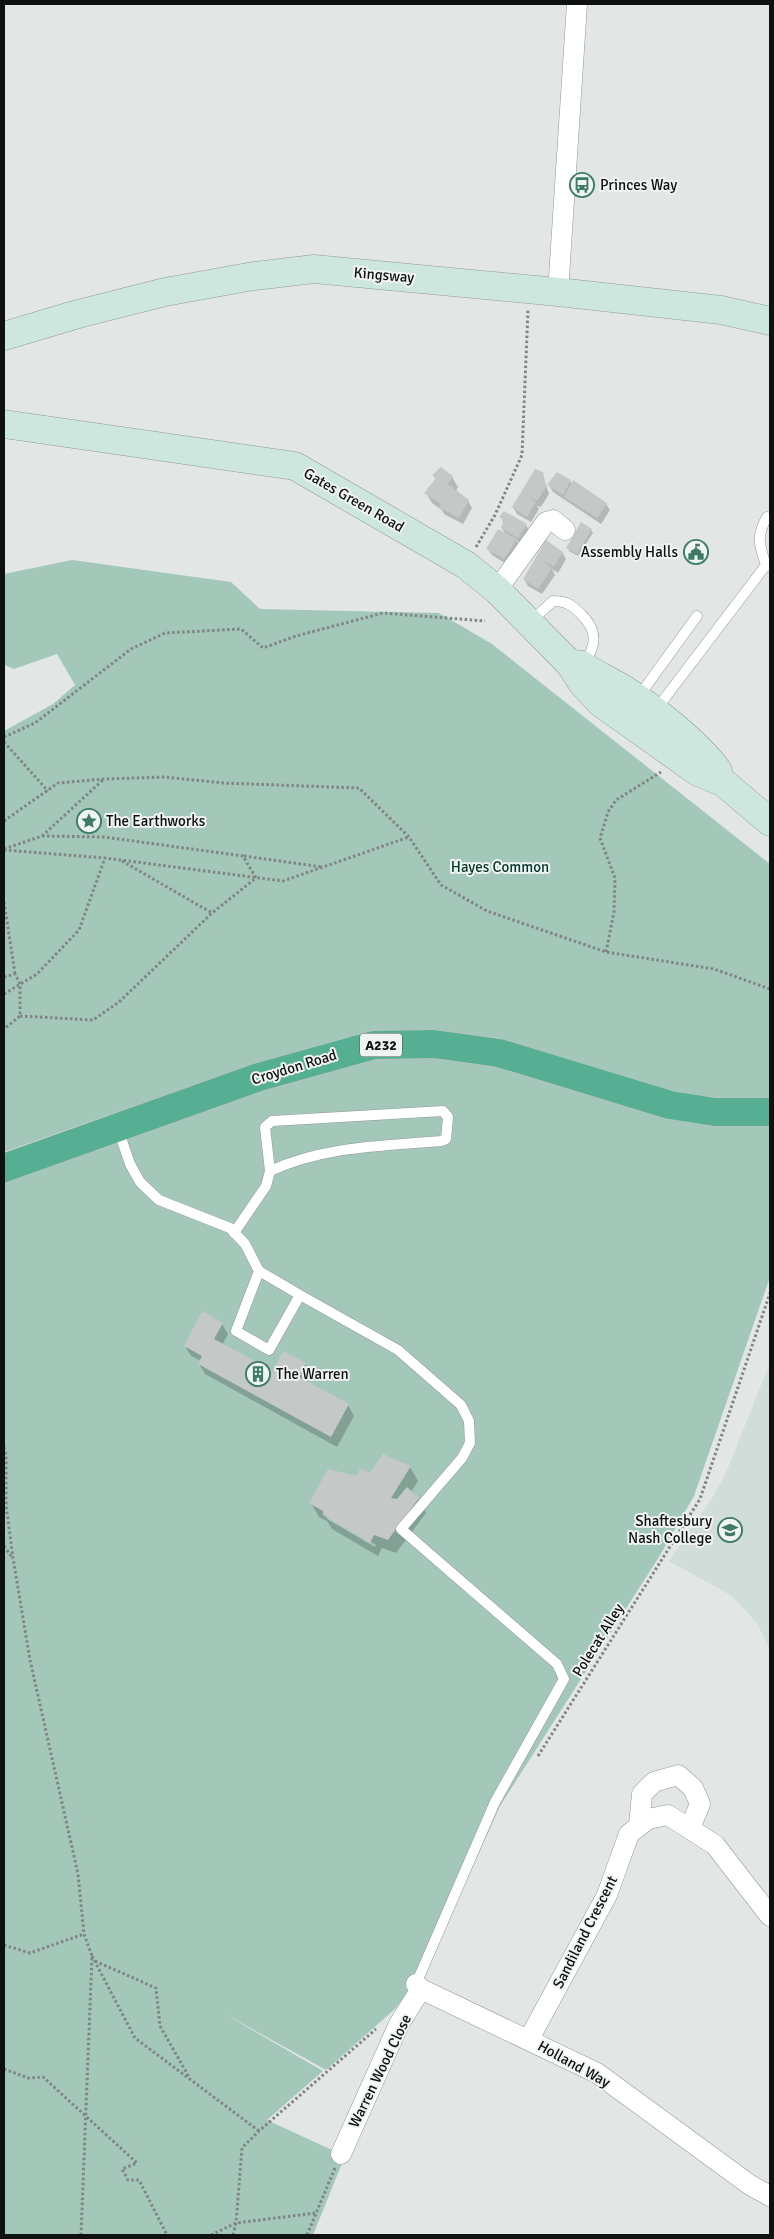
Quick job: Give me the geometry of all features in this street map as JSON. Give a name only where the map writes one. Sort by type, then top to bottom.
[{"type":"highway","name":"Croydon Road","points":[[4,1168],[233,1085],[374,1045],[434,1044],[499,1053],[651,1100],[689,1108],[745,1113],[770,1112]]},
{"type":"street","points":[[558,292],[577,4]]},
{"type":"street","name":"Kingsway","points":[[4,336],[78,314],[165,292],[300,270],[369,274],[558,292],[721,310],[770,321]]},
{"type":"street","name":"Gates Green Road","points":[[4,424],[295,466],[466,565],[498,590],[530,623],[576,664],[646,705],[711,761],[724,783]]},
{"type":"street","points":[[498,590],[546,522],[553,520],[565,530]]},
{"type":"street","name":"Gates Green Road","points":[[576,664],[583,684],[601,703],[698,772],[724,783],[770,822]]},
{"type":"street","name":"Sandiland Crescent","points":[[529,2039],[607,1895],[629,1834],[639,1825],[642,1794],[654,1782],[678,1775],[693,1788],[700,1804],[690,1828]]},
{"type":"street","points":[[639,1825],[648,1819],[668,1815],[715,1845],[770,1916]]},
{"type":"street","name":"Holland Way","points":[[418,1986],[597,2073],[750,2185],[770,2196]]},
{"type":"street","name":"Warren Wood Close","points":[[341,2154],[418,1986]]},
{"type":"lane","points":[[646,705],[768,565],[760,548],[759,530],[767,517]]},
{"type":"lane","points":[[530,623],[553,600],[565,600],[592,626],[594,645],[587,659],[576,664]]},
{"type":"lane","points":[[646,705],[697,616]]},
{"type":"lane","points":[[234,1232],[266,1186],[270,1171],[265,1127],[272,1121],[443,1111],[448,1117],[446,1139],[441,1141],[346,1149],[304,1158],[270,1171]]},
{"type":"lane","points":[[117,1126],[130,1164],[140,1182],[159,1200],[230,1228],[245,1244],[259,1271],[398,1350],[461,1405],[469,1422],[470,1442],[462,1458],[401,1529],[557,1664],[564,1679],[495,1802],[418,1986]]},
{"type":"lane","points":[[259,1271],[236,1331],[270,1350],[300,1296]]},
{"type":"path","points":[[466,565],[495,515],[522,455],[531,290]]},
{"type":"path","points":[[4,737],[35,723],[131,649],[165,633],[242,629],[263,648],[296,636],[383,613],[485,621]]},
{"type":"path","points":[[4,742],[48,791]]},
{"type":"path","points":[[606,952],[614,912],[615,878],[600,838],[608,812],[616,800],[638,784],[682,760]]},
{"type":"path","points":[[4,821],[58,783],[165,777],[223,783],[359,788],[409,837],[441,884],[486,911],[606,952],[714,969],[770,989]]},
{"type":"path","points":[[42,836],[104,779]]},
{"type":"path","points":[[4,849],[42,836],[104,837],[323,867]]},
{"type":"path","points":[[4,849],[105,858],[283,881],[409,837]]},
{"type":"path","points":[[243,856],[256,878]]},
{"type":"path","points":[[4,994],[36,974],[79,930],[105,858]]},
{"type":"path","points":[[120,860],[212,913]]},
{"type":"path","points":[[4,1029],[20,1016],[93,1020],[119,1002],[212,913],[256,878]]},
{"type":"path","points":[[4,902],[15,974],[20,984],[20,1016]]},
{"type":"path","points":[[4,977],[15,974]]},
{"type":"path","name":"Polecat Alley","points":[[536,1758],[700,1499],[770,1293]]},
{"type":"path","points":[[4,1446],[6,1455],[6,1505],[30,1660],[78,1874],[84,1934],[92,1956],[135,2038],[259,2131]]},
{"type":"path","points":[[4,1546],[13,1558]]},
{"type":"path","points":[[4,1945],[30,1952],[84,1934]]},
{"type":"path","points":[[81,2235],[92,1956]]},
{"type":"path","points":[[95,1961],[156,1988],[160,2026],[191,2080]]},
{"type":"path","points":[[233,2235],[236,2223],[242,2148],[384,2022]]},
{"type":"path","points":[[4,2069],[28,2078],[43,2077],[137,2163],[122,2169],[128,2180],[139,2180],[167,2235]]},
{"type":"path","points":[[307,2235],[341,2154]]},
{"type":"path","points":[[211,2235],[236,2223],[316,2213]]},
{"type":"shaded area","name":"Shaftesbury Nash College","points":[[770,1363],[770,1650],[757,1623],[732,1596],[669,1561],[712,1498],[726,1473]]},
{"type":"green space","name":"Hayes Common","points":[[72,560],[231,582],[260,609],[439,613],[492,644],[770,864],[770,1109],[703,1106],[498,1038],[374,1033],[229,1073],[4,1152],[4,731],[53,704],[75,685],[57,654],[14,669],[4,665],[4,574]]},
{"type":"green space","points":[[378,1052],[494,1058],[770,1123],[770,1277],[694,1496],[659,1557],[500,1806],[423,1977],[412,1986],[396,2008],[326,2070],[223,2013],[323,2071],[267,2120],[345,2156],[313,2235],[4,2235],[4,1178],[68,1153]]},
{"type":"building","points":[[441,467],[453,476],[448,484],[469,500],[459,518],[439,507],[441,504],[424,493],[436,478],[432,475]]},
{"type":"building","points":[[535,469],[543,472],[546,487],[537,501],[526,495],[536,502],[527,517],[512,507]]},
{"type":"building","points":[[557,472],[571,480],[563,495],[547,485]]},
{"type":"building","points":[[573,480],[607,503],[597,518],[564,497]]},
{"type":"building","points":[[504,511],[527,524],[518,538],[501,528],[504,520],[499,517]]},
{"type":"building","points":[[581,522],[592,529],[577,554],[566,548]]},
{"type":"building","points":[[498,529],[517,539],[504,559],[486,549]]},
{"type":"building","points":[[546,540],[563,552],[554,567],[540,559],[552,568],[538,589],[523,579]]},
{"type":"building","name":"The Warren","points":[[202,1311],[223,1323],[214,1339],[273,1371],[283,1351],[306,1363],[299,1377],[349,1404],[331,1437],[198,1364],[202,1356],[184,1346]]},
{"type":"building","points":[[383,1454],[411,1466],[391,1498],[397,1499],[407,1487],[419,1498],[388,1540],[374,1535],[370,1543],[323,1515],[323,1511],[309,1503],[328,1469],[357,1476],[360,1468],[370,1473]]},
{"type":"place","name":"Princes Way","points":[[582,185]]},
{"type":"place","name":"Assembly Halls","points":[[696,552]]},
{"type":"place","name":"The Earthworks","points":[[89,821]]},
{"type":"place","name":"The Warren","points":[[258,1374]]},
{"type":"place","name":"Shaftesbury Nash College","points":[[730,1530]]}]
